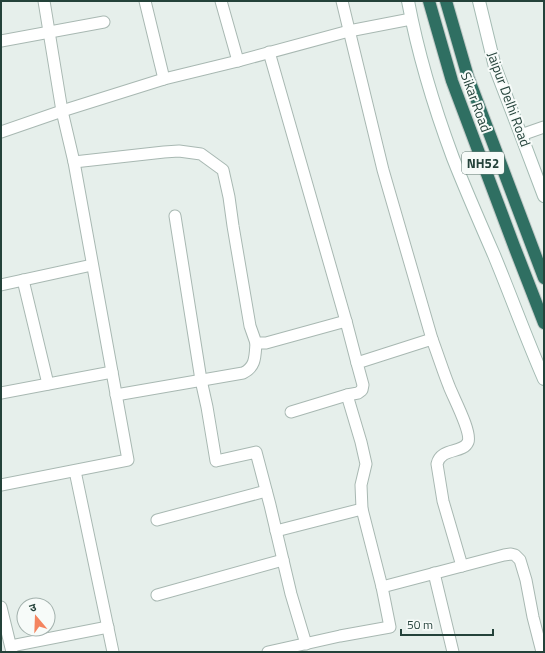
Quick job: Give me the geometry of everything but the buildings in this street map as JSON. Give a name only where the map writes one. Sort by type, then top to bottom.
[{"type":"highway","name":"Sikar Road","points":[[429,1],[452,81],[544,323]]},
{"type":"highway","name":"NH52","points":[[446,1],[468,77],[544,278]]},
{"type":"main road","points":[[408,1],[411,19],[430,92],[453,157],[544,378]]},
{"type":"main road","name":"Jaipur Delhi Road","points":[[478,1],[495,67],[544,196]]},
{"type":"street","points":[[1,485],[128,460],[74,162],[62,111],[44,1]]},
{"type":"street","points":[[145,1],[164,79]]},
{"type":"street","points":[[221,1],[238,61]]},
{"type":"street","points":[[342,1],[383,170],[432,339],[449,387],[464,419],[469,437],[468,442],[464,446],[443,454],[438,460],[437,464],[443,501],[462,566]]},
{"type":"street","points":[[1,132],[164,79],[349,31],[411,19]]},
{"type":"street","points":[[1,41],[104,22]]},
{"type":"street","points":[[270,52],[363,385],[362,390],[358,393],[291,412]]},
{"type":"street","points":[[522,135],[544,127]]},
{"type":"street","points":[[74,162],[179,151],[201,154],[223,170],[229,196],[250,326],[256,343],[255,362],[243,373],[116,395]]},
{"type":"street","points":[[175,216],[216,461],[256,452],[291,594],[306,644]]},
{"type":"street","points":[[1,285],[92,265]]},
{"type":"street","points":[[23,280],[48,384]]},
{"type":"street","points":[[256,343],[266,343],[346,321]]},
{"type":"street","points":[[357,363],[432,339]]},
{"type":"street","points":[[1,393],[112,372]]},
{"type":"street","points":[[268,652],[340,636],[390,627],[382,587],[362,509],[361,485],[366,464],[347,395]]},
{"type":"street","points":[[75,471],[113,652]]},
{"type":"street","points":[[157,520],[266,491]]},
{"type":"street","points":[[276,531],[362,509]]},
{"type":"street","points":[[382,587],[504,555],[515,555],[520,560],[526,580],[542,652]]},
{"type":"street","points":[[157,596],[283,560]]},
{"type":"street","points":[[434,573],[453,652]]},
{"type":"street","points":[[1,607],[12,649],[108,627]]}]
